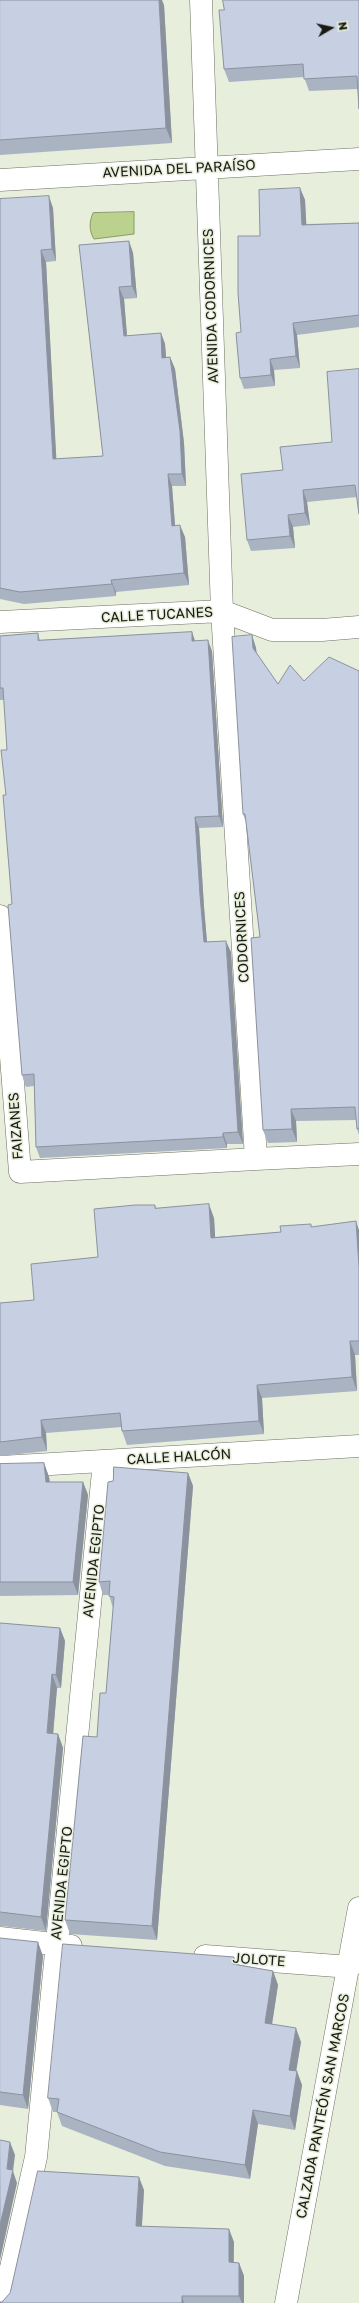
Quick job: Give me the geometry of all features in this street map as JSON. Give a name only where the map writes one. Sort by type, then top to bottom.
[{"type":"street","name":"AVENIDA CODORNICES","points":[[201,0],[222,611]]},
{"type":"street","name":"AVENIDA DEL PARAÍSO","points":[[0,180],[359,159]]},
{"type":"street","name":"CALLE TUCANES","points":[[0,622],[222,611],[272,630],[322,630],[359,627]]},
{"type":"street","name":"CODORNICES","points":[[222,611],[256,1159]]},
{"type":"street","name":"FAIZANES","points":[[0,916],[20,1172],[256,1159]]},
{"type":"street","points":[[256,1159],[359,1154]]},
{"type":"street","name":"CALLE HALCÓN","points":[[0,1467],[359,1446]]},
{"type":"street","name":"AVENIDA EGIPTO","points":[[3,2303],[36,2157],[104,1461]]},
{"type":"street","name":"CALZADA PANTEÓN SAN MARCOS","points":[[286,2303],[350,1967],[359,1908]]},
{"type":"street","points":[[0,1938],[56,1945],[88,1947]]},
{"type":"street","name":"JOLOTE","points":[[183,1954],[350,1967]]},
{"type":"shaded area","points":[[134,212],[134,234],[94,239],[90,226],[93,213]]},
{"type":"building","points":[[0,0],[159,0],[166,128],[0,140]]},
{"type":"building","points":[[223,0],[359,0],[359,109],[357,76],[304,79],[303,64],[224,69],[219,10],[224,10]]},
{"type":"building","points":[[300,188],[302,225],[359,223],[359,315],[293,323],[296,356],[270,359],[271,375],[240,378],[236,333],[241,332],[238,293],[238,236],[260,236],[259,190]]},
{"type":"building","points":[[49,196],[52,249],[41,250],[53,459],[103,456],[79,245],[129,241],[132,286],[119,287],[124,336],[161,333],[162,358],[170,357],[180,431],[182,474],[168,474],[172,526],[180,525],[184,573],[111,580],[112,584],[20,592],[0,588],[0,199]]},
{"type":"building","points":[[359,369],[359,514],[355,485],[303,490],[305,513],[288,515],[290,536],[247,540],[241,474],[283,470],[280,447],[332,442],[327,372]]},
{"type":"building","points":[[192,632],[192,641],[208,640],[219,816],[195,817],[204,942],[226,941],[238,1132],[223,1133],[223,1137],[36,1147],[34,1074],[22,1075],[8,905],[12,904],[3,795],[6,795],[1,750],[7,750],[3,688],[0,688],[0,636],[38,633],[38,640]]},
{"type":"building","points":[[252,635],[253,648],[278,684],[290,665],[304,681],[329,657],[359,671],[359,1128],[357,1129],[355,1107],[291,1109],[292,1129],[263,1130],[251,938],[260,937],[245,814],[243,814],[232,637]]},
{"type":"building","points":[[209,1204],[211,1238],[281,1232],[280,1226],[311,1224],[311,1227],[356,1221],[359,1267],[359,1341],[350,1341],[352,1377],[257,1385],[259,1421],[122,1431],[120,1413],[41,1420],[42,1437],[0,1442],[0,1303],[34,1300],[31,1264],[98,1257],[94,1209],[135,1205],[155,1205],[155,1208]]},
{"type":"building","points":[[44,1463],[46,1482],[83,1482],[73,1582],[0,1582],[0,1464]]},
{"type":"building","points":[[114,1467],[188,1473],[152,1926],[65,1920],[83,1736],[97,1737],[100,1693],[106,1693],[114,1597],[109,1596],[110,1581],[99,1582],[108,1482],[113,1481]]},
{"type":"building","points":[[0,1623],[60,1628],[56,1675],[52,1674],[47,1733],[58,1734],[41,1917],[0,1912]]},
{"type":"building","points":[[0,1938],[38,1942],[23,2095],[0,2092]]},
{"type":"building","points":[[63,1944],[234,1957],[233,1964],[273,1971],[265,2023],[296,2028],[289,2070],[297,2071],[290,2116],[253,2110],[245,2165],[160,2152],[57,2112],[59,2099],[48,2098]]},
{"type":"building","points":[[0,2140],[10,2142],[7,2169],[13,2170],[0,2225]]},
{"type":"building","points":[[38,2171],[139,2177],[136,2226],[229,2229],[229,2262],[239,2263],[239,2296],[182,2296],[182,2303],[0,2303],[10,2293]]}]
